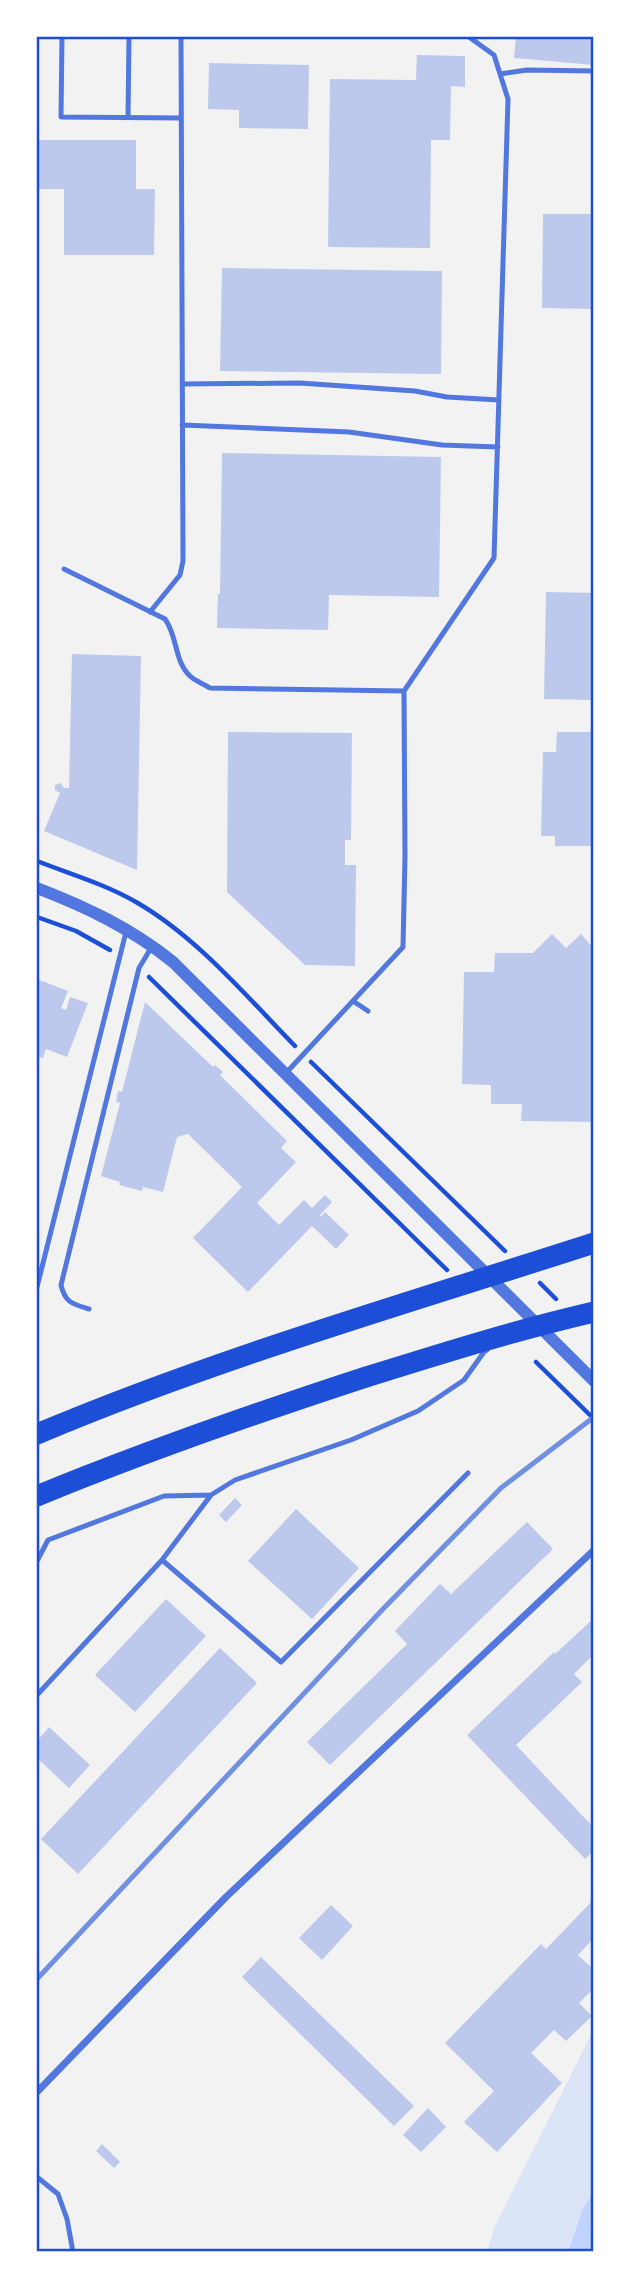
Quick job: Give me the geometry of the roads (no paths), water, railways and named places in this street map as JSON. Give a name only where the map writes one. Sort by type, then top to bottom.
[{"type":"highway","points":[[37,1434],[129,1397],[262,1351],[594,1243]]},
{"type":"highway","points":[[37,1496],[150,1450],[281,1405],[491,1339],[594,1312]]},
{"type":"street","points":[[37,888],[81,905],[127,929],[153,946],[203,990],[594,1381]]},
{"type":"street","points":[[37,2092],[226,1897],[594,1550]]},
{"type":"lane","points":[[62,37],[61,117],[181,118]]},
{"type":"lane","points":[[128,117],[129,37]]},
{"type":"lane","points":[[150,612],[180,575],[183,561],[181,37]]},
{"type":"lane","points":[[286,1073],[402,947],[405,856],[404,691],[494,558],[508,99],[494,55],[469,37]]},
{"type":"lane","points":[[500,74],[527,70],[594,71]]},
{"type":"lane","points":[[182,384],[300,383],[499,400]]},
{"type":"lane","points":[[182,425],[349,432],[442,445],[498,447]]},
{"type":"lane","points":[[64,569],[165,619],[174,632],[179,659],[191,678],[210,688],[404,691]]},
{"type":"lane","points":[[37,1287],[127,929]]},
{"type":"lane","points":[[89,1309],[69,1303],[64,1297],[61,1285],[139,968],[153,946]]},
{"type":"lane","points":[[353,1001],[368,1012]]},
{"type":"lane","points":[[501,1344],[543,1331]]},
{"type":"lane","points":[[37,1695],[162,1560],[211,1494],[235,1480],[351,1440],[418,1411],[464,1380],[484,1352],[492,1348]]},
{"type":"lane","points":[[162,1560],[281,1662],[468,1473]]},
{"type":"lane","points":[[37,1561],[48,1540],[164,1496],[211,1494]]},
{"type":"lane","points":[[37,2177],[58,2194],[67,2219],[73,2252]]},
{"type":"water","points":[[594,2191],[594,2252],[568,2252],[582,2211]]},
{"type":"railway","points":[[37,1979],[383,1609],[501,1488],[594,1417]]}]
